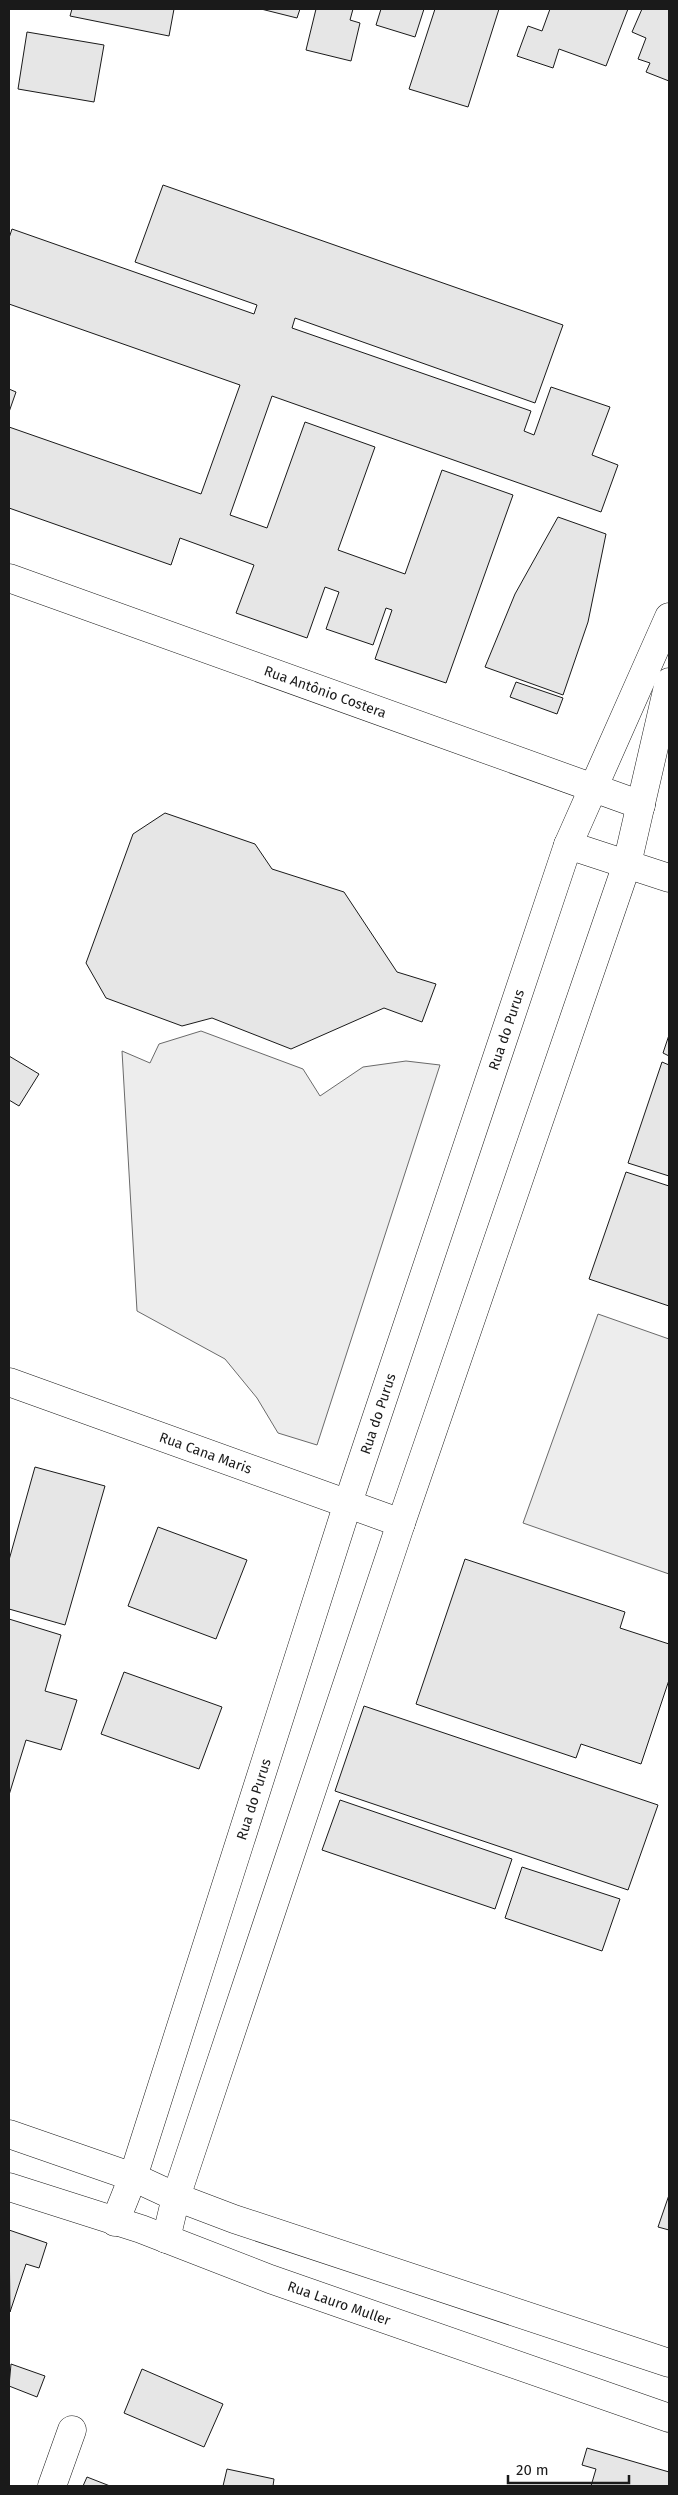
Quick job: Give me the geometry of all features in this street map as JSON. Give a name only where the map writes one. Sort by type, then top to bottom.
[{"type":"street","name":"Rua Antônio Costera","points":[[9,578],[641,805]]},
{"type":"street","name":"Rua do Purus","points":[[115,2222],[133,2177],[348,1503],[568,845],[669,617]]},
{"type":"street","points":[[166,2239],[176,2197],[401,1523],[627,864],[669,682]]},
{"type":"street","points":[[568,845],[669,878]]},
{"type":"street","name":"Rua Cana Maris","points":[[9,1382],[401,1523]]},
{"type":"street","points":[[9,2134],[133,2177],[176,2197],[234,2219],[669,2363]]},
{"type":"street","name":"Rua Lauro Muller","points":[[9,2187],[166,2239],[270,2279],[669,2418]]},
{"type":"street","points":[[52,2486],[72,2430]]},
{"type":"shaded area","points":[[201,1031],[303,1069],[320,1096],[363,1067],[406,1061],[440,1065],[317,1445],[278,1433],[257,1398],[225,1359],[137,1311],[122,1051],[150,1063],[159,1044]]},
{"type":"shaded area","points":[[598,1314],[669,1339],[669,1574],[523,1523]]},
{"type":"building","points":[[72,9],[174,9],[169,36],[70,16]]},
{"type":"building","points":[[261,9],[300,9],[297,18]]},
{"type":"building","points":[[316,9],[353,9],[350,20],[360,23],[351,61],[306,50]]},
{"type":"building","points":[[381,9],[424,9],[415,37],[376,25]]},
{"type":"building","points":[[435,9],[499,9],[468,107],[409,89]]},
{"type":"building","points":[[550,9],[628,9],[606,66],[559,49],[553,68],[517,56],[528,26],[542,31]]},
{"type":"building","points":[[642,9],[669,9],[669,81],[646,72],[650,63],[638,59],[646,38],[632,32]]},
{"type":"building","points":[[27,32],[104,45],[94,102],[18,89]]},
{"type":"building","points":[[163,185],[563,325],[535,403],[295,318],[292,328],[531,411],[524,431],[534,435],[551,387],[610,407],[592,455],[618,465],[601,512],[272,396],[230,515],[267,528],[305,422],[375,447],[338,550],[405,574],[442,470],[513,495],[446,683],[375,659],[392,610],[386,608],[373,645],[326,629],[339,592],[325,587],[307,638],[236,613],[254,565],[180,538],[171,565],[9,508],[9,427],[201,494],[240,385],[9,304],[9,238],[12,229],[254,314],[257,305],[135,262]]},
{"type":"building","points":[[9,389],[16,392],[9,412]]},
{"type":"building","points":[[558,517],[606,534],[588,622],[563,695],[485,667],[515,594]]},
{"type":"building","points":[[516,682],[563,698],[557,714],[510,697]]},
{"type":"building","points":[[165,813],[255,844],[272,869],[344,892],[397,972],[436,984],[422,1022],[384,1008],[291,1049],[212,1018],[182,1026],[106,998],[86,963],[133,834]]},
{"type":"building","points":[[669,1035],[669,1056],[663,1053]]},
{"type":"building","points":[[9,1056],[39,1074],[19,1106],[9,1100]]},
{"type":"building","points":[[662,1062],[669,1065],[669,1176],[628,1163]]},
{"type":"building","points":[[626,1172],[669,1186],[669,1306],[589,1279]]},
{"type":"building","points":[[35,1467],[105,1486],[65,1625],[9,1609],[9,1560]]},
{"type":"building","points":[[158,1527],[247,1560],[216,1639],[128,1606]]},
{"type":"building","points":[[465,1559],[625,1612],[620,1628],[669,1644],[669,1680],[641,1764],[581,1744],[576,1758],[416,1704]]},
{"type":"building","points":[[9,1619],[61,1635],[45,1691],[77,1700],[61,1750],[26,1740],[9,1795]]},
{"type":"building","points":[[124,1672],[222,1707],[199,1769],[101,1734]]},
{"type":"building","points":[[364,1706],[658,1805],[628,1890],[335,1791]]},
{"type":"building","points":[[340,1800],[512,1859],[495,1909],[322,1850]]},
{"type":"building","points":[[522,1867],[620,1899],[602,1951],[505,1918]]},
{"type":"building","points":[[669,2195],[669,2230],[658,2227]]},
{"type":"building","points":[[9,2230],[47,2243],[39,2268],[26,2264],[10,2312]]},
{"type":"building","points":[[11,2364],[45,2376],[37,2397],[9,2386]]},
{"type":"building","points":[[142,2369],[223,2404],[204,2447],[124,2413]]},
{"type":"building","points":[[587,2448],[669,2472],[669,2486],[591,2486],[596,2469],[582,2465]]},
{"type":"building","points":[[227,2469],[274,2479],[273,2486],[223,2486]]},
{"type":"building","points":[[87,2477],[110,2486],[83,2486]]}]
